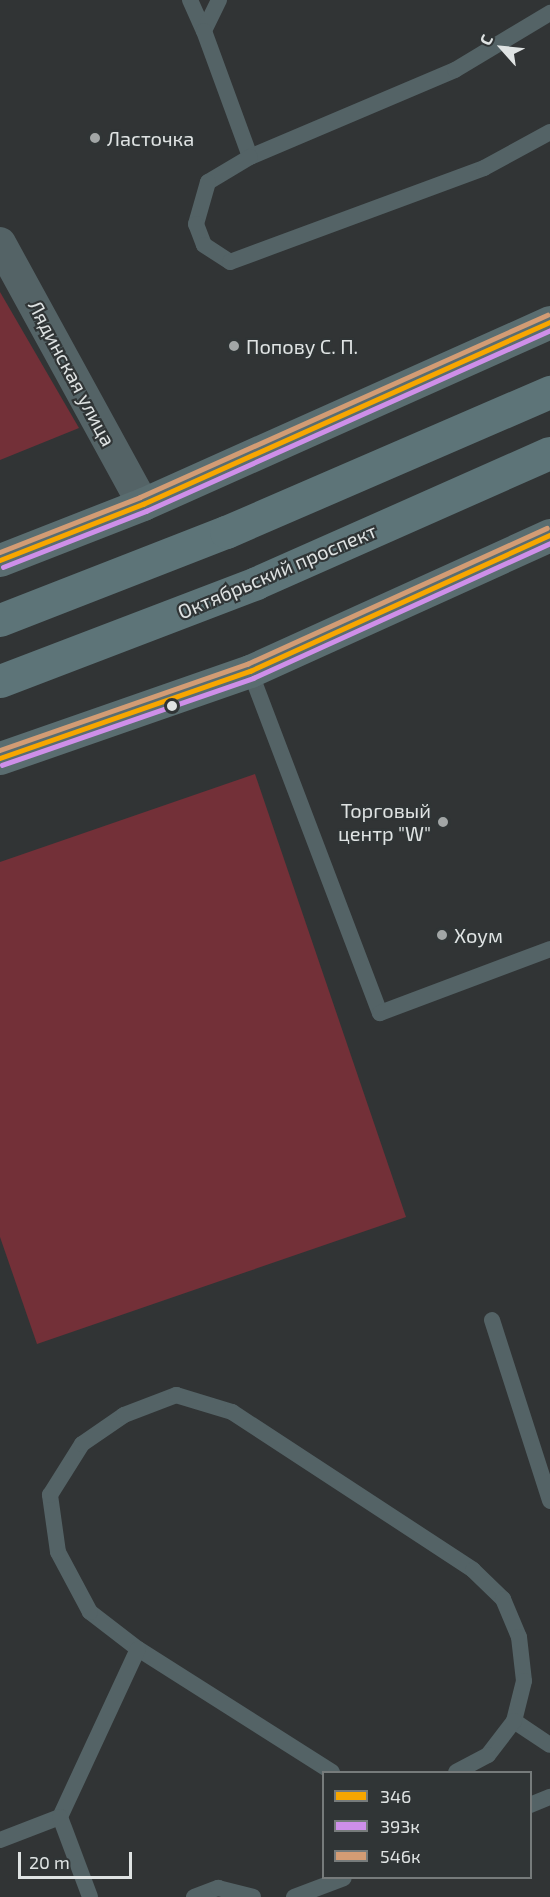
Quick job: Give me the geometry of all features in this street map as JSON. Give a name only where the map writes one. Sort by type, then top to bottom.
[{"type":"main road","points":[[0,560],[143,504],[550,322]]},
{"type":"main road","points":[[0,620],[226,532],[550,392]]},
{"type":"main road","name":"Октябрьский проспект","points":[[0,681],[256,583],[550,453]]},
{"type":"main road","points":[[0,758],[250,671],[550,536]]},
{"type":"street","name":"Лядинская улица","points":[[0,243],[143,504]]},
{"type":"lane","points":[[190,0],[204,31],[250,157]]},
{"type":"lane","points":[[204,31],[219,0]]},
{"type":"lane","points":[[550,13],[455,70],[250,157],[208,182],[195,224],[204,245],[230,262],[484,168],[550,132]]},
{"type":"lane","points":[[250,671],[380,1013],[550,949]]},
{"type":"lane","points":[[492,1320],[550,1501]]},
{"type":"lane","points":[[329,1771],[138,1649],[90,1612],[58,1552],[50,1495],[82,1444],[124,1415],[176,1395],[232,1412],[473,1570],[503,1599],[519,1637],[524,1682],[514,1721],[488,1755],[460,1771]]},
{"type":"lane","points":[[0,1840],[60,1817],[138,1649]]},
{"type":"lane","points":[[514,1721],[550,1745]]},
{"type":"lane","points":[[532,1805],[550,1797]]},
{"type":"lane","points":[[60,1817],[90,1897]]},
{"type":"lane","points":[[294,1897],[341,1879]]},
{"type":"lane","points":[[194,1897],[218,1888],[253,1897]]},
{"type":"shaded area","points":[[0,292],[79,428],[0,460]]},
{"type":"shaded area","points":[[255,774],[406,1217],[37,1344],[0,1237],[0,862]]},
{"type":"transit line","name":"546к","points":[[0,552],[140,497],[547,315]]},
{"type":"transit line","name":"346","points":[[0,560],[143,504],[550,322]]},
{"type":"transit line","name":"393к","points":[[3,567],[146,511],[550,330]]},
{"type":"transit line","name":"546к","points":[[0,750],[247,664],[547,528]]},
{"type":"transit line","name":"346","points":[[0,758],[250,671],[550,535]]},
{"type":"transit line","name":"393к","points":[[2,765],[253,678],[550,543]]},
{"type":"place","name":"Ласточка","points":[[95,138]]},
{"type":"place","name":"Попову С. П.","points":[[234,346]]},
{"type":"place","name":"Торговый центр \"W\"","points":[[443,822]]},
{"type":"place","name":"Хоум","points":[[442,935]]}]
